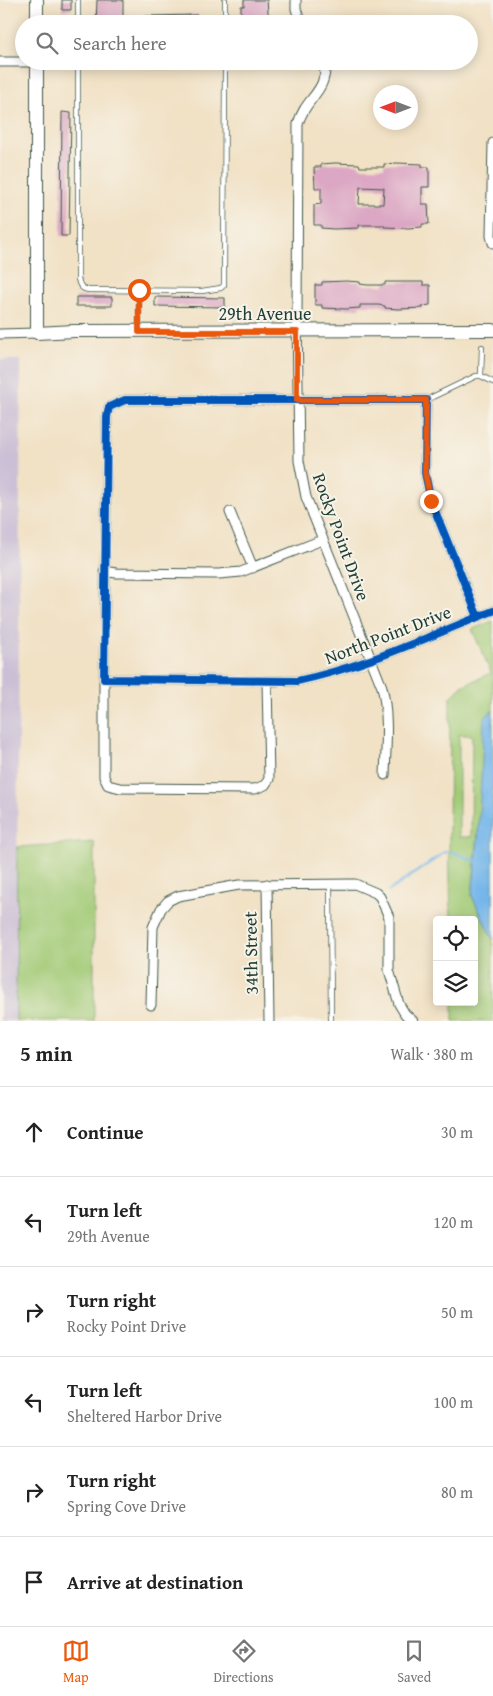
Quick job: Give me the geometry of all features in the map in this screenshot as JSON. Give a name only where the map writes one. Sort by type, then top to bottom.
[{"type":"street","points":[[37,0],[37,15]]},
{"type":"street","points":[[296,0],[298,15]]},
{"type":"street","points":[[0,62],[15,62]]},
{"type":"street","points":[[0,334],[37,333],[37,70]]},
{"type":"street","name":"Rocky Point Drive","points":[[325,70],[321,88],[304,108],[298,124],[297,400],[299,461],[302,480],[322,540],[382,687],[385,701],[386,775]]},
{"type":"street","points":[[493,142],[491,236],[493,243]]},
{"type":"street","name":"29th Avenue","points":[[37,333],[493,330]]},
{"type":"street","points":[[267,681],[269,779],[265,785],[255,789],[120,788],[108,785],[104,777],[104,571],[107,417],[109,407],[125,400],[426,400],[425,473],[427,485],[431,501],[478,617]]},
{"type":"street","points":[[230,512],[253,568]]},
{"type":"street","points":[[104,571],[116,573],[219,574],[240,572],[322,540]]},
{"type":"street","name":"North Point Drive","points":[[104,679],[297,681],[322,676],[370,660],[493,611]]},
{"type":"street","name":"34th Street","points":[[267,884],[269,1021]]},
{"type":"street","points":[[152,1005],[153,927],[161,909],[168,901],[190,893],[239,885],[355,884],[376,893],[380,897],[389,917],[389,970],[399,1004],[413,1021]]},
{"type":"lane","points":[[78,0],[78,15]]},
{"type":"lane","points":[[225,0],[225,15]]},
{"type":"lane","points":[[78,70],[78,278],[80,285],[84,290],[215,290],[224,286],[225,70]]},
{"type":"lane","points":[[139,290],[139,332]]},
{"type":"lane","points":[[481,376],[482,347]]},
{"type":"lane","points":[[426,400],[476,376],[481,376],[493,382]]},
{"type":"lane","points":[[330,884],[332,1021]]},
{"type":"shaded area","points":[[0,360],[21,360],[16,1021],[0,1021]]},
{"type":"green space","points":[[493,621],[493,711],[490,712],[472,896],[493,940],[493,1021],[453,1021],[453,1006],[478,1006],[478,916],[451,916],[449,840],[450,698],[462,686],[491,673],[472,629]],"holes":[[[459,735],[472,735],[471,837],[459,837]]]},
{"type":"green space","points":[[94,842],[94,1021],[16,1021],[17,847]]},
{"type":"water","points":[[493,711],[493,940],[472,896],[478,840],[484,719]]},
{"type":"building","points":[[62,0],[71,0],[71,10],[62,10]]},
{"type":"building","points":[[97,0],[123,0],[123,15],[96,15]]},
{"type":"building","points":[[244,0],[267,0],[268,15],[241,15],[241,6],[244,6]]},
{"type":"building","points":[[62,112],[71,113],[69,236],[61,236]]},
{"type":"building","points":[[397,163],[422,164],[422,167],[429,167],[429,187],[422,187],[422,204],[428,204],[429,224],[422,224],[422,227],[408,228],[384,227],[384,225],[359,225],[359,228],[334,229],[321,228],[321,225],[314,225],[314,205],[321,204],[321,188],[315,188],[314,167],[321,167],[321,164],[359,164],[360,167],[384,167],[384,164]],"holes":[[[360,187],[384,188],[383,204],[359,204]]]},
{"type":"building","points":[[322,282],[360,282],[360,284],[367,285],[385,285],[385,282],[423,282],[423,285],[430,285],[430,305],[423,306],[423,308],[398,309],[385,308],[385,306],[378,305],[360,305],[360,308],[346,309],[322,308],[322,305],[315,305],[315,285],[322,285]]},
{"type":"building","points":[[76,297],[112,297],[112,306],[76,306]]},
{"type":"building","points":[[155,297],[225,298],[225,307],[155,306]]},
{"type":"waterway","points":[[389,891],[445,852],[452,852],[476,861]]},
{"type":"cycle path","points":[[478,617],[431,501],[425,473],[426,400],[125,400],[109,407],[107,417],[104,679],[297,681],[347,668],[421,640],[493,611]]},
{"type":"route","points":[[139,290],[139,332],[297,332],[297,400],[426,400],[425,473],[431,501]]}]
